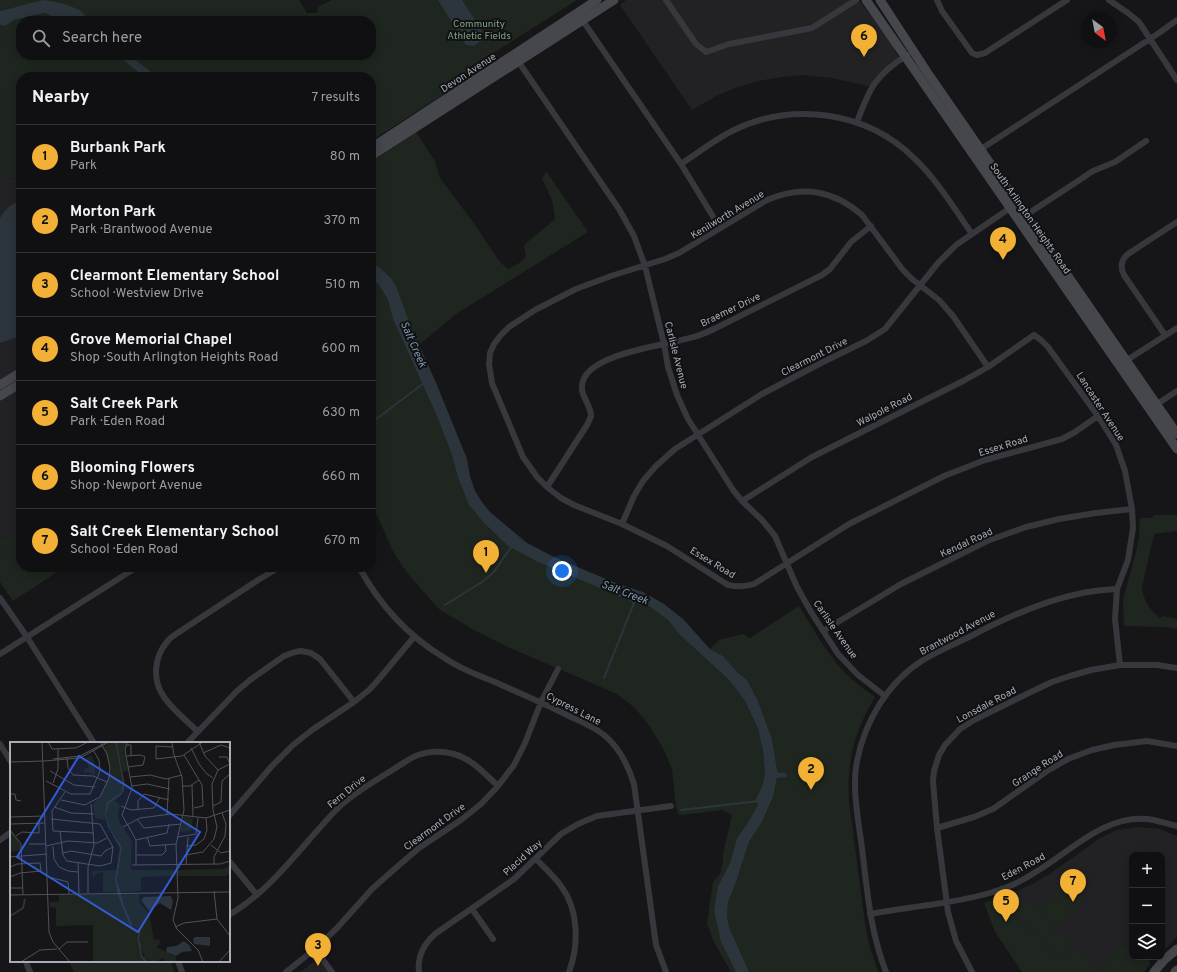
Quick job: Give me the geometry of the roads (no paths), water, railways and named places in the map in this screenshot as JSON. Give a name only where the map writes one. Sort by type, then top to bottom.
[{"type":"main road","name":"Devon Avenue","points":[[376,153],[518,61],[580,16],[597,0]]},
{"type":"main road","name":"Devon Avenue","points":[[376,145],[580,16],[614,0]]},
{"type":"main road","name":"South Arlington Heights Road","points":[[866,0],[909,54],[1014,205],[1153,407],[1177,449]]},
{"type":"main road","name":"South Arlington Heights Road","points":[[880,0],[909,54]]},
{"type":"main road","points":[[0,385],[16,375]]},
{"type":"main road","points":[[0,396],[16,386]]},
{"type":"main road","name":"South Arlington Heights Road","points":[[1153,407],[1177,434]]},
{"type":"main road","points":[[1154,972],[1177,948]]},
{"type":"street","points":[[666,0],[696,44],[706,52],[729,44],[812,28],[856,0]]},
{"type":"street","points":[[937,0],[942,11],[972,53],[977,55],[985,53],[1067,0]]},
{"type":"street","points":[[1109,0],[1128,12],[1139,22],[1177,80]]},
{"type":"street","points":[[580,16],[681,164],[720,228]]},
{"type":"street","points":[[977,152],[1177,20]]},
{"type":"street","points":[[857,122],[865,99],[878,78],[891,66],[909,54]]},
{"type":"street","name":"Carlisle Avenue","points":[[518,61],[619,209],[634,236],[645,266],[664,344],[668,367],[676,395],[688,419],[733,490],[775,536],[797,587],[838,654],[867,682],[885,696]]},
{"type":"street","points":[[681,164],[732,131],[758,121],[784,114],[835,116],[857,122],[889,138],[916,159],[931,177],[972,234]]},
{"type":"street","points":[[1022,218],[1081,179],[1115,162],[1146,141]]},
{"type":"street","name":"Kenilworth Avenue","points":[[509,327],[535,310],[576,289],[680,253],[768,200],[785,194],[812,191],[841,199],[862,215],[903,270],[939,300],[953,316],[988,367]]},
{"type":"street","name":"Clearmont Drive","points":[[622,524],[634,496],[643,481],[674,449],[762,394],[866,341],[885,329],[938,263],[956,245],[1014,205]]},
{"type":"street","points":[[1165,335],[1124,275],[1121,265],[1122,261],[1128,254],[1177,222]]},
{"type":"street","name":"Braemer Drive","points":[[547,487],[588,425],[591,416],[582,393],[582,386],[583,379],[588,372],[597,365],[613,357],[631,351],[696,336],[714,329],[822,275],[830,269],[851,242],[871,226]]},
{"type":"street","name":"Essex Road","points":[[509,327],[500,335],[490,353],[490,374],[492,383],[523,457],[534,473],[547,487],[561,498],[622,524],[667,546],[728,585],[737,587],[746,587],[754,584],[849,524],[944,476],[985,460],[1062,439],[1098,416]]},
{"type":"street","points":[[1123,363],[1177,328]]},
{"type":"street","name":"Walpole Road","points":[[742,501],[812,457],[988,367],[1034,335]]},
{"type":"street","name":"Lancaster Avenue","points":[[1034,335],[1048,347],[1098,416],[1116,444],[1123,464],[1132,509],[1133,528],[1128,560],[1117,589],[1115,619],[1120,665]]},
{"type":"street","points":[[1153,407],[1177,391]]},
{"type":"street","name":"Kendal Road","points":[[823,631],[901,584],[987,542],[1026,527],[1059,519],[1132,509]]},
{"type":"street","points":[[0,654],[129,572]]},
{"type":"street","points":[[198,732],[164,697],[159,688],[156,677],[156,665],[160,651],[176,634],[272,572]]},
{"type":"street","name":"Cypress Lane","points":[[361,572],[378,599],[414,637],[442,657],[594,728],[612,743],[626,762],[634,784],[656,945],[666,972]]},
{"type":"street","name":"Brantwood Avenue","points":[[886,972],[878,951],[870,914],[856,800],[855,779],[862,742],[871,720],[885,696],[904,675],[922,661],[1010,616],[1078,593],[1117,589]]},
{"type":"street","points":[[0,598],[93,742]]},
{"type":"street","points":[[230,815],[271,767],[293,745],[312,730],[354,702],[379,679],[414,637]]},
{"type":"street","points":[[188,742],[237,691],[250,680],[284,656],[295,652],[301,651],[320,659],[354,702]]},
{"type":"street","name":"Lonsdale Road","points":[[972,972],[956,941],[948,912],[933,788],[934,771],[942,750],[960,729],[974,720],[1052,682],[1091,670],[1120,665],[1157,665],[1177,668]]},
{"type":"street","name":"Clearmont Drive","points":[[286,972],[337,928],[372,889],[418,848],[461,820],[481,804],[498,786],[514,764],[525,743],[541,702],[558,669]]},
{"type":"street","name":"Grange Road","points":[[937,828],[974,818],[988,811],[1068,758],[1114,745],[1147,741],[1177,746]]},
{"type":"street","points":[[0,746],[10,761]]},
{"type":"street","name":"Fern Drive","points":[[230,914],[272,881],[338,808],[372,782],[412,758],[425,753],[434,752],[444,752],[455,755],[467,759],[498,786]]},
{"type":"street","name":"Placid Way","points":[[419,972],[418,964],[420,953],[428,940],[514,879],[561,834],[578,824],[597,816],[672,806]]},
{"type":"street","name":"Eden Road","points":[[870,914],[947,902],[994,892],[1021,881],[1099,830],[1118,823],[1129,820],[1148,819],[1177,826]]},
{"type":"street","points":[[0,840],[10,833]]},
{"type":"street","points":[[536,859],[562,887],[574,918],[576,949],[569,972]]},
{"type":"street","points":[[230,862],[256,895]]},
{"type":"street","points":[[472,909],[493,939]]},
{"type":"street","points":[[314,949],[332,972]]},
{"type":"street","points":[[26,962],[30,972]]},
{"type":"street","points":[[178,962],[182,972]]},
{"type":"water","points":[[45,0],[64,4],[80,10],[86,16],[52,16],[44,13],[31,16],[16,16],[16,20],[5,26],[0,25],[0,11]]},
{"type":"water","points":[[438,0],[462,0],[483,34],[480,42],[474,46],[466,45]]},
{"type":"water","points":[[123,60],[136,60],[151,72],[138,72]]},
{"type":"water","points":[[16,203],[16,338],[0,343],[0,218],[9,207]]},
{"type":"water","name":"Salt Creek","points":[[376,265],[391,278],[397,288],[411,327],[437,385],[467,459],[470,476],[475,491],[490,512],[527,543],[554,557],[613,582],[643,592],[664,604],[683,619],[710,649],[723,656],[737,672],[747,680],[758,701],[772,739],[777,770],[779,773],[786,773],[787,777],[777,778],[773,797],[762,822],[749,842],[728,902],[727,916],[729,927],[749,972],[736,972],[721,942],[714,910],[718,886],[730,863],[737,838],[758,805],[756,799],[762,787],[765,774],[763,751],[758,729],[745,701],[729,680],[678,633],[668,620],[645,603],[638,602],[633,604],[630,601],[538,562],[508,546],[483,522],[469,505],[436,414],[393,319],[388,300],[376,283]]},
{"type":"waterway","points":[[376,419],[424,383]]},
{"type":"waterway","points":[[445,605],[482,582],[493,573],[512,546]]},
{"type":"waterway","name":"Salt Creek","points":[[604,678],[634,603]]},
{"type":"waterway","points":[[681,810],[759,801]]},
{"type":"place","name":"Blooming Flowers","points":[[864,57]]},
{"type":"place","name":"Grove Memorial Chapel","points":[[1003,260]]},
{"type":"place","name":"Burbank Park","points":[[486,573]]},
{"type":"place","name":"Morton Park","points":[[811,790]]},
{"type":"place","name":"Salt Creek Elementary School","points":[[1073,902]]},
{"type":"place","name":"Salt Creek Park","points":[[1006,922]]},
{"type":"place","name":"Clearmont Elementary School","points":[[318,966]]},
{"type":"park label","name":"Community Athletic Fields","points":[[479,28]]}]
